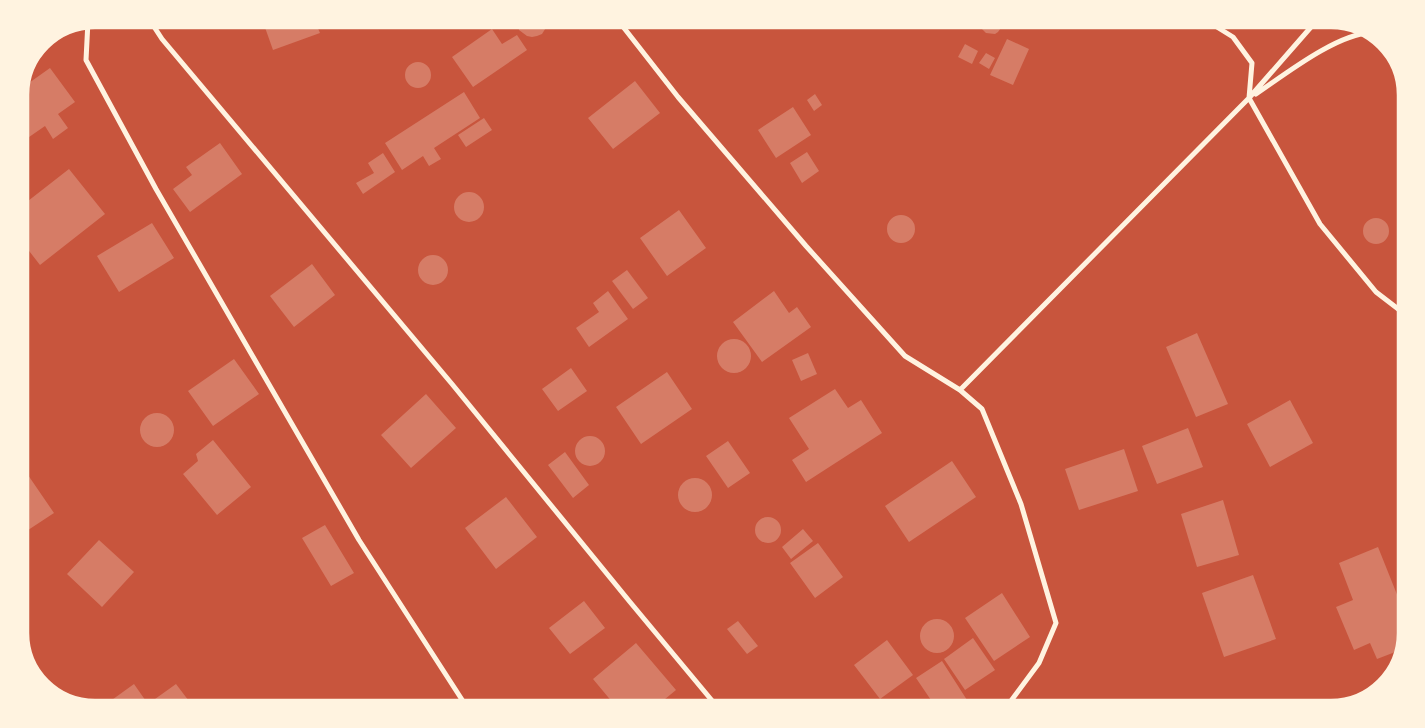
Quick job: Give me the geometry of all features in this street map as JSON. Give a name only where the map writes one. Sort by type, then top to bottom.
[{"type":"street","points":[[155,28],[162,39],[452,384],[712,700]]},
{"type":"street","points":[[624,28],[678,97],[806,246],[905,356],[960,390],[982,409],[1021,504],[1056,622],[1039,663],[1012,700]]},
{"type":"street","points":[[1218,28],[1233,37],[1252,63],[1249,98],[1320,224],[1376,292],[1397,308]]},
{"type":"street","points":[[960,390],[1249,98],[1310,28]]},
{"type":"street","points":[[88,29],[86,60],[156,189],[359,540],[462,700]]},
{"type":"street","points":[[1249,98],[1328,46],[1360,34]]},
{"type":"building","points":[[265,28],[318,28],[320,33],[273,50]]},
{"type":"building","points":[[519,28],[546,28],[542,34],[532,37]]},
{"type":"building","points":[[981,28],[1001,28],[995,34],[986,33]]},
{"type":"building","points":[[492,29],[502,44],[517,35],[527,50],[473,87],[452,57]]},
{"type":"building","points":[[1007,39],[1029,49],[1013,85],[990,75]]},
{"type":"building","points":[[965,44],[978,51],[972,64],[958,57]]},
{"type":"building","points":[[986,53],[995,58],[989,69],[979,63]]},
{"type":"building","points":[[418,62],[427,66],[431,75],[427,84],[418,88],[409,84],[405,75],[409,66]]},
{"type":"building","points":[[50,68],[75,102],[58,114],[68,128],[53,139],[45,126],[28,138],[29,83]]},
{"type":"building","points":[[635,81],[660,113],[613,149],[588,118]]},
{"type":"building","points":[[464,92],[480,118],[434,148],[441,159],[429,166],[423,156],[402,170],[385,143]]},
{"type":"building","points":[[815,94],[822,105],[814,111],[807,100]]},
{"type":"building","points":[[793,107],[811,135],[776,158],[758,130]]},
{"type":"building","points":[[484,118],[492,130],[466,147],[458,135]]},
{"type":"building","points":[[220,143],[242,174],[190,212],[173,189],[192,175],[186,167]]},
{"type":"building","points":[[807,152],[819,171],[802,183],[790,163]]},
{"type":"building","points":[[383,153],[395,172],[363,194],[356,183],[374,173],[368,163]]},
{"type":"building","points":[[69,169],[105,214],[40,265],[28,250],[28,201]]},
{"type":"building","points":[[469,192],[480,196],[484,207],[480,218],[469,222],[458,218],[454,207],[458,196]]},
{"type":"building","points":[[679,210],[706,248],[667,276],[640,238]]},
{"type":"building","points":[[901,215],[911,219],[915,229],[911,239],[901,243],[891,239],[887,229],[891,219]]},
{"type":"building","points":[[1376,218],[1385,222],[1389,231],[1385,240],[1376,244],[1367,240],[1363,231],[1367,222]]},
{"type":"building","points":[[152,223],[174,258],[119,292],[97,256]]},
{"type":"building","points":[[433,255],[444,259],[448,270],[444,281],[433,285],[422,281],[418,270],[422,259]]},
{"type":"building","points":[[312,264],[335,295],[294,327],[270,296]]},
{"type":"building","points":[[627,270],[648,298],[633,309],[612,281]]},
{"type":"building","points":[[608,291],[628,319],[589,347],[576,328],[599,312],[593,303]]},
{"type":"building","points":[[774,291],[789,313],[797,307],[811,327],[762,362],[733,322]]},
{"type":"building","points":[[1197,333],[1228,404],[1196,417],[1166,347]]},
{"type":"building","points":[[734,339],[746,344],[751,356],[746,368],[734,373],[722,368],[717,356],[722,344]]},
{"type":"building","points":[[808,353],[817,374],[801,381],[792,360]]},
{"type":"building","points":[[234,359],[259,394],[213,426],[188,391]]},
{"type":"building","points":[[571,368],[587,391],[558,411],[542,389]]},
{"type":"building","points":[[667,372],[692,409],[641,444],[616,407]]},
{"type":"building","points":[[835,389],[848,408],[861,400],[882,433],[806,482],[792,460],[809,449],[789,418]]},
{"type":"building","points":[[426,394],[456,428],[411,468],[381,435]]},
{"type":"building","points":[[1290,400],[1313,443],[1270,467],[1247,424]]},
{"type":"building","points":[[157,413],[169,418],[174,430],[169,442],[157,447],[145,442],[140,430],[145,418]]},
{"type":"building","points":[[1188,428],[1203,467],[1157,484],[1142,446]]},
{"type":"building","points":[[590,436],[601,440],[605,451],[601,462],[590,466],[579,462],[575,451],[579,440]]},
{"type":"building","points":[[213,440],[251,487],[217,515],[183,474],[198,461],[196,454]]},
{"type":"building","points":[[728,441],[750,473],[728,488],[706,456]]},
{"type":"building","points":[[1124,449],[1138,491],[1079,510],[1065,469]]},
{"type":"building","points":[[565,452],[589,485],[573,498],[548,465]]},
{"type":"building","points":[[952,461],[976,497],[909,542],[885,506]]},
{"type":"building","points":[[28,475],[54,513],[28,530]]},
{"type":"building","points":[[695,478],[707,483],[712,495],[707,507],[695,512],[683,507],[678,495],[683,483]]},
{"type":"building","points":[[506,497],[537,537],[496,569],[465,528]]},
{"type":"building","points":[[1223,500],[1239,555],[1197,567],[1181,514]]},
{"type":"building","points":[[768,517],[777,521],[781,530],[777,539],[768,543],[759,539],[755,530],[759,521]]},
{"type":"building","points":[[325,525],[354,573],[331,586],[302,538]]},
{"type":"building","points":[[803,529],[813,541],[791,559],[782,547]]},
{"type":"building","points":[[99,540],[134,572],[102,607],[67,574]]},
{"type":"building","points":[[818,543],[843,577],[815,598],[790,563]]},
{"type":"building","points":[[1378,547],[1398,597],[1398,633],[1395,652],[1377,659],[1370,643],[1354,650],[1336,607],[1353,600],[1339,563]]},
{"type":"building","points":[[1253,575],[1276,639],[1224,657],[1202,593]]},
{"type":"building","points":[[1002,593],[1030,637],[994,661],[965,618]]},
{"type":"building","points":[[584,601],[605,628],[570,654],[549,628]]},
{"type":"building","points":[[937,619],[949,624],[954,636],[949,648],[937,653],[925,648],[920,636],[925,624]]},
{"type":"building","points":[[738,621],[758,646],[747,654],[727,629]]},
{"type":"building","points":[[973,638],[995,670],[965,690],[944,659]]},
{"type":"building","points":[[887,640],[913,675],[880,699],[854,665]]},
{"type":"building","points":[[636,643],[676,690],[664,700],[610,700],[593,679]]},
{"type":"building","points":[[942,661],[967,700],[931,700],[916,678]]},
{"type":"building","points":[[134,684],[145,700],[112,700]]},
{"type":"building","points":[[176,684],[188,700],[154,700]]}]
